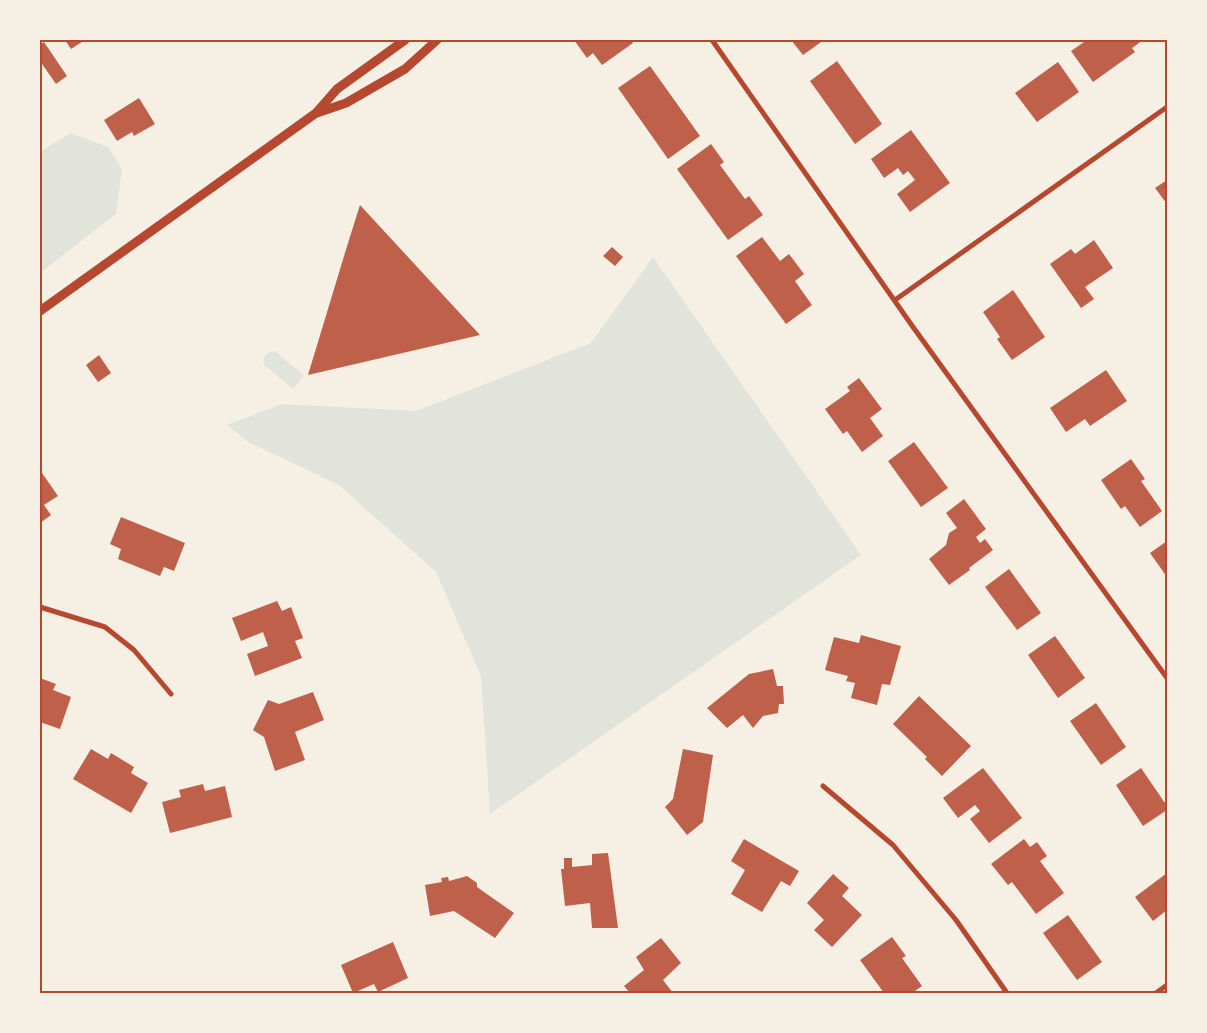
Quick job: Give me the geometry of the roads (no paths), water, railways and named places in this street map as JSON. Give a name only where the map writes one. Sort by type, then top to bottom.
[{"type":"street","points":[[40,312],[316,113],[337,89],[405,40]]},
{"type":"street","points":[[316,113],[346,103],[405,69],[437,40]]},
{"type":"street","points":[[712,40],[895,300],[1167,678]]},
{"type":"street","points":[[895,300],[1167,107]]},
{"type":"street","points":[[40,607],[105,627],[134,650],[171,694]]},
{"type":"street","points":[[823,786],[893,845],[956,920],[1007,993]]},
{"type":"street","points":[[1156,993],[1167,985]]}]
